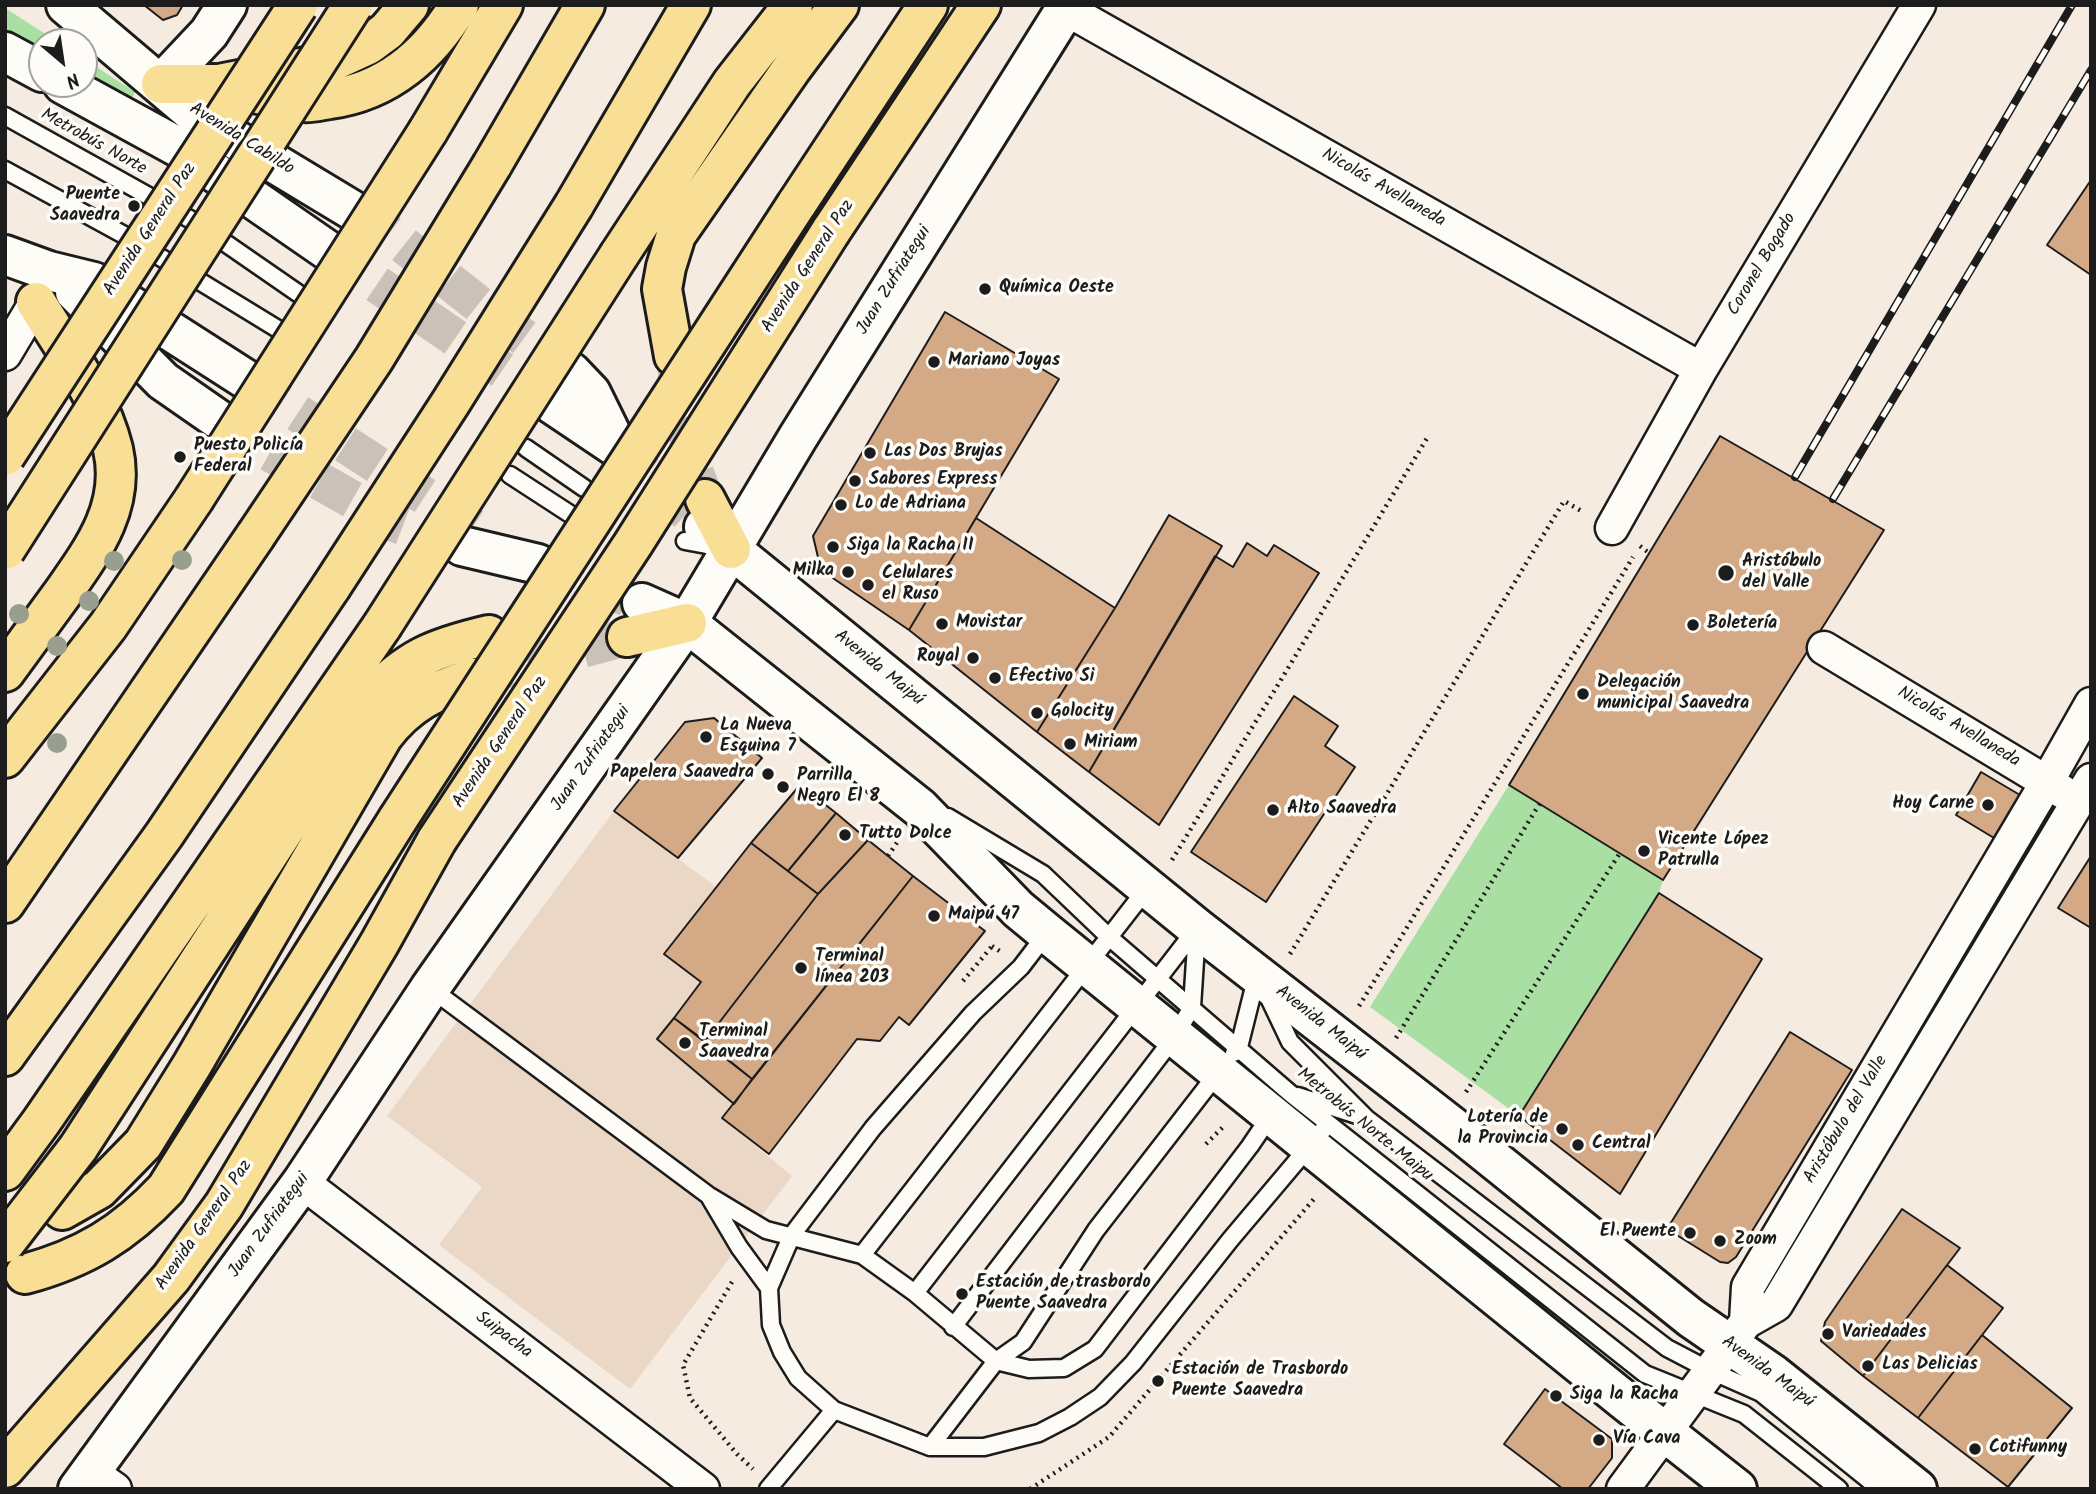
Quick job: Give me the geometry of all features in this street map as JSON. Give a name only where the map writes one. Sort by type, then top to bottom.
[{"type":"highway","name":"Avenida General Paz","points":[[5,456],[298,5]]},
{"type":"highway","points":[[5,550],[353,5]]},
{"type":"highway","points":[[219,85],[300,70],[344,57],[387,32],[409,5]]},
{"type":"highway","points":[[162,84],[219,85],[303,102],[360,92],[387,80],[410,65],[440,35],[460,5]]},
{"type":"highway","points":[[5,758],[108,626],[194,499],[428,131],[503,5]]},
{"type":"highway","points":[[5,903],[374,359],[586,5]]},
{"type":"highway","points":[[5,1056],[164,835],[331,587],[574,205],[691,5]]},
{"type":"highway","points":[[5,1171],[382,626],[732,83],[793,5]]},
{"type":"highway","points":[[674,356],[662,289],[676,235],[839,5]]},
{"type":"highway","points":[[15,1259],[76,1258],[127,1227],[166,1189],[398,819],[928,5]]},
{"type":"highway","name":"Avenida General Paz","points":[[5,1468],[171,1278],[224,1205],[379,944],[437,840],[633,544],[831,231],[981,5]]},
{"type":"highway","points":[[5,672],[91,553],[107,524],[116,491],[112,446],[43,287]]},
{"type":"highway","points":[[695,519],[731,549]]},
{"type":"highway","points":[[641,614],[687,623]]},
{"type":"highway","points":[[15,1259],[78,1148],[368,701],[403,667],[431,651],[489,635]]},
{"type":"highway","points":[[62,1210],[99,1189],[143,1144],[388,729],[405,710],[419,701],[472,678]]},
{"type":"main road","name":"Avenida Cabildo","points":[[66,5],[198,117],[357,213]]},
{"type":"main road","points":[[162,84],[209,33],[227,5]]},
{"type":"main road","name":"Juan Zufriategui","points":[[95,1483],[302,1182],[430,988],[687,623],[873,316],[1067,7]]},
{"type":"main road","points":[[5,52],[28,64]]},
{"type":"main road","points":[[89,98],[178,147],[330,252]]},
{"type":"main road","points":[[5,257],[43,287],[83,299],[163,381],[232,429],[163,326]]},
{"type":"main road","points":[[43,287],[94,282],[250,382]]},
{"type":"main road","points":[[562,388],[591,393],[618,448]]},
{"type":"main road","points":[[468,537],[538,564]]},
{"type":"main road","name":"Avenida Maipú","points":[[731,549],[1197,928],[1340,1038],[1691,1318],[1718,1358],[1774,1375],[1917,1489]]},
{"type":"main road","points":[[687,623],[920,808],[1018,909],[1047,933],[1098,951],[1320,1135],[1664,1432],[1737,1489]]},
{"type":"street","name":"Nicolás Avellaneda","points":[[1067,7],[1701,369]]},
{"type":"street","name":"Coronel Bogado","points":[[1612,528],[1906,10]]},
{"type":"street","points":[[5,354],[43,287]]},
{"type":"street","name":"Nicolás Avellaneda","points":[[1825,648],[2047,782],[2087,797]]},
{"type":"street","name":"Aristóbulo del Valle","points":[[1718,1358],[1748,1287],[2091,704]]},
{"type":"street","name":"Aristóbulo del Valle","points":[[1623,1489],[1718,1358],[1776,1305],[2087,797]]},
{"type":"street","name":"Suipacha","points":[[302,1182],[703,1489]]},
{"type":"lane","name":"Metrobús Norte","points":[[5,117],[195,222],[302,296]]},
{"type":"lane","points":[[5,170],[124,235],[281,331]]},
{"type":"lane","points":[[526,448],[584,488]]},
{"type":"lane","points":[[510,475],[570,514]]},
{"type":"lane","points":[[641,614],[687,623]]},
{"type":"lane","points":[[877,774],[1043,874],[1098,951]]},
{"type":"lane","points":[[862,1255],[1098,951],[1150,890]]},
{"type":"lane","points":[[915,1293],[1197,928]]},
{"type":"lane","points":[[953,1327],[1184,1022],[1197,928]]},
{"type":"lane","points":[[1047,933],[1021,967],[972,1013],[873,1128],[792,1235],[769,1288],[771,1325],[782,1352],[798,1378],[834,1410],[930,1447],[984,1447],[1039,1433],[1070,1417],[1100,1397],[1133,1363],[1230,1240],[1320,1135]]},
{"type":"lane","points":[[930,1447],[996,1361],[1023,1342],[1096,1230],[1229,1060],[1264,980]]},
{"type":"lane","name":"Metrobús Norte Maipu","points":[[1264,980],[1290,1041],[1366,1118],[1667,1348],[1718,1358],[1880,1489]]},
{"type":"lane","points":[[430,988],[708,1195],[766,1230],[862,1255],[915,1293],[996,1361],[1029,1369],[1064,1368],[1095,1349],[1281,1104],[1366,1118]]},
{"type":"lane","name":"Metrobús Norte Maipu","points":[[1320,1135],[1645,1374],[1718,1358]]},
{"type":"lane","points":[[708,1195],[739,1247],[769,1288]]},
{"type":"lane","name":"Metrobús Norte Maipu","points":[[1718,1358],[1744,1414],[1839,1489]]},
{"type":"lane","points":[[768,1489],[834,1410]]},
{"type":"path","points":[[1150,890],[1429,435]]},
{"type":"path","points":[[1264,980],[1564,501],[1649,553]]},
{"type":"path","points":[[1340,1038],[1640,546]]},
{"type":"path","points":[[1377,1068],[1540,803]]},
{"type":"path","points":[[1446,1122],[1619,853]]},
{"type":"path","points":[[1206,1144],[1224,1126]]},
{"type":"shaded area","points":[[614,811],[716,887],[751,843],[818,894],[868,840],[913,876],[722,1118],[792,1176],[630,1389],[439,1245],[482,1187],[387,1116]]},
{"type":"green space","points":[[5,8],[36,28],[28,28],[28,45],[5,32]]},
{"type":"green space","points":[[98,68],[135,92],[130,103],[98,85]]},
{"type":"green space","points":[[1509,785],[1663,880],[1659,893],[1519,1116],[1370,1007]]},
{"type":"building","points":[[144,5],[183,5],[177,15],[163,20]]},
{"type":"building","points":[[2091,180],[2091,275],[2047,245]]},
{"type":"building","points":[[945,312],[1059,379],[909,630],[821,570],[813,536]]},
{"type":"building","name":"Aristóbulo del Valle","points":[[1720,436],[1884,530],[1663,880],[1509,785]]},
{"type":"building","points":[[1169,515],[1222,546],[1089,772],[1037,732],[1115,608]]},
{"type":"building","points":[[976,518],[1115,608],[1037,732],[909,630]]},
{"type":"building","points":[[1247,543],[1267,556],[1274,545],[1319,573],[1159,825],[1089,772],[1215,556],[1233,567]]},
{"type":"building","name":"Alto Saavedra","points":[[1294,696],[1338,726],[1325,746],[1355,767],[1266,902],[1191,852]]},
{"type":"building","points":[[714,718],[762,758],[678,858],[614,811],[685,722]]},
{"type":"building","name":"Hoy Carne","points":[[1981,772],[2020,795],[1994,838],[1956,815]]},
{"type":"building","points":[[800,785],[836,813],[788,871],[751,843]]},
{"type":"building","points":[[836,813],[868,840],[818,894],[788,871]]},
{"type":"building","name":"Terminal línea 203","points":[[868,840],[913,876],[752,1079],[705,1041],[818,894]]},
{"type":"building","points":[[751,843],[818,894],[705,1041],[674,1018],[701,982],[664,954]]},
{"type":"building","points":[[2091,856],[2091,928],[2058,908]]},
{"type":"building","points":[[913,876],[985,931],[909,1025],[899,1017],[880,1041],[857,1039],[769,1154],[722,1118]]},
{"type":"building","points":[[1659,893],[1762,959],[1620,1194],[1519,1116]]},
{"type":"building","points":[[674,1018],[752,1079],[734,1104],[657,1039]]},
{"type":"building","points":[[1790,1032],[1852,1070],[1736,1257],[1728,1263],[1720,1262],[1667,1229]]},
{"type":"building","points":[[1902,1209],[1960,1248],[1863,1376],[1821,1341],[1825,1322]]},
{"type":"building","points":[[1947,1265],[2003,1308],[1918,1418],[1863,1376]]},
{"type":"building","points":[[1982,1335],[2072,1408],[2008,1487],[1918,1418]]},
{"type":"building","points":[[1545,1389],[1612,1439],[1612,1458],[1588,1489],[1563,1489],[1504,1444]]},
{"type":"tunnel","points":[[357,213],[385,230],[482,307],[571,372]]},
{"type":"tunnel","points":[[330,252],[552,404]]},
{"type":"tunnel","points":[[675,361],[695,473],[705,499]]},
{"type":"tunnel","points":[[250,382],[474,528]]},
{"type":"tunnel","points":[[222,422],[242,437],[392,522],[446,543],[462,546]]},
{"type":"tunnel","points":[[618,448],[694,519]]},
{"type":"tunnel","points":[[538,564],[642,603]]},
{"type":"tunnel","points":[[473,678],[627,637]]},
{"type":"railway","points":[[1795,477],[2072,5]]},
{"type":"railway","points":[[1833,499],[2091,70]]},
{"type":"place","name":"Puente Saavedra","points":[[134,206]]},
{"type":"place","name":"Química Oeste","points":[[985,289]]},
{"type":"place","name":"Mariano Joyas","points":[[934,362]]},
{"type":"place","name":"Las Dos Brujas","points":[[870,453]]},
{"type":"place","name":"Puesto Policía Federal","points":[[180,457]]},
{"type":"place","name":"Sabores Express","points":[[855,481]]},
{"type":"place","name":"Lo de Adriana","points":[[841,505]]},
{"type":"place","name":"Siga la Racha II","points":[[833,547]]},
{"type":"place","name":"Milka","points":[[848,572]]},
{"type":"place","name":"Aristóbulo del Valle","points":[[1726,573]]},
{"type":"place","name":"Celulares el Ruso","points":[[868,585]]},
{"type":"place","name":"Movistar","points":[[942,624]]},
{"type":"place","name":"Boletería","points":[[1693,625]]},
{"type":"place","name":"Royal","points":[[973,658]]},
{"type":"place","name":"Efectivo Si","points":[[995,678]]},
{"type":"place","name":"Delegación municipal Saavedra","points":[[1583,694]]},
{"type":"place","name":"Golocity","points":[[1037,713]]},
{"type":"place","name":"La Nueva Esquina 7","points":[[706,737]]},
{"type":"place","name":"Miriam","points":[[1070,744]]},
{"type":"place","name":"Papelera Saavedra","points":[[768,774]]},
{"type":"place","name":"Parrilla Negro El 8","points":[[783,787]]},
{"type":"place","name":"Hoy Carne","points":[[1988,805]]},
{"type":"place","name":"Alto Saavedra","points":[[1273,810]]},
{"type":"place","name":"Tutto Dolce","points":[[845,835]]},
{"type":"place","name":"Vicente López Patrulla","points":[[1644,851]]},
{"type":"place","name":"Maipú 47","points":[[934,916]]},
{"type":"place","name":"Terminal línea 203","points":[[801,968]]},
{"type":"place","name":"Terminal Saavedra","points":[[685,1043]]},
{"type":"place","name":"Lotería de la Provincia","points":[[1562,1129]]},
{"type":"place","name":"Central","points":[[1578,1145]]},
{"type":"place","name":"El Puente","points":[[1690,1233]]},
{"type":"place","name":"Zoom","points":[[1720,1241]]},
{"type":"place","name":"Estación de trasbordo Puente Saavedra","points":[[962,1294]]},
{"type":"place","name":"Variedades","points":[[1828,1334]]},
{"type":"place","name":"Las Delicias","points":[[1868,1366]]},
{"type":"place","name":"Estación de Trasbordo Puente Saavedra","points":[[1158,1381]]},
{"type":"place","name":"Siga la Racha","points":[[1556,1396]]},
{"type":"place","name":"Vía Cava","points":[[1599,1440]]},
{"type":"place","name":"Cotifunny","points":[[1975,1449]]}]
